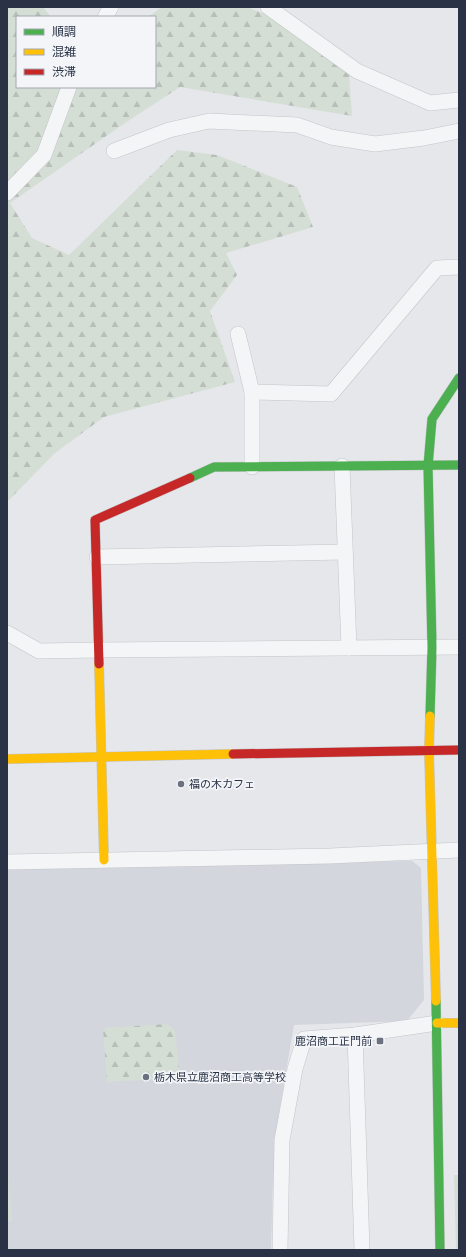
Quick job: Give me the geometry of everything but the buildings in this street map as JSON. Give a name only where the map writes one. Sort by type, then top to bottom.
[{"type":"street","points":[[106,16],[111,7]]},
{"type":"street","points":[[268,7],[357,71],[430,103],[459,100]]},
{"type":"street","points":[[7,193],[44,155],[69,88]]},
{"type":"street","points":[[114,151],[169,130],[209,121],[297,125],[331,137],[375,144],[424,138],[459,131]]},
{"type":"street","points":[[252,392],[331,394],[437,268],[459,267]]},
{"type":"street","points":[[238,334],[252,392],[252,467]]},
{"type":"street","points":[[440,1250],[437,1023],[429,751],[432,647],[428,466],[432,419],[459,378]]},
{"type":"street","points":[[104,860],[95,520],[214,467],[459,465]]},
{"type":"street","points":[[342,466],[349,648]]},
{"type":"street","points":[[97,557],[345,552]]},
{"type":"street","points":[[7,633],[39,652],[99,650],[459,647]]},
{"type":"street","points":[[7,759],[459,750]]},
{"type":"street","points":[[7,862],[330,856],[433,850],[459,850]]},
{"type":"street","points":[[280,1250],[282,1140],[295,1069],[304,1039],[355,1035],[437,1023],[459,1023]]},
{"type":"street","points":[[355,1035],[362,1250]]},
{"type":"shaded area","name":"栃木県立鹿沼商工高等学校","points":[[412,861],[421,868],[424,1000],[407,1021],[294,1025],[278,1118],[273,1179],[271,1250],[7,1250],[7,869]]},
{"type":"green space","points":[[7,7],[43,7],[50,16],[16,16],[16,88],[156,88],[156,16],[149,16],[162,7],[247,7],[272,17],[349,74],[352,116],[180,87],[125,123],[10,203],[32,238],[69,255],[177,150],[217,155],[297,187],[313,227],[226,253],[237,275],[210,311],[235,382],[104,417],[55,453],[7,502]]},
{"type":"green space","points":[[167,1024],[175,1031],[180,1078],[107,1082],[103,1028]]},
{"type":"green space","points":[[7,1160],[12,1221],[7,1221]]},
{"type":"green space","points":[[454,1175],[459,1175],[459,1250],[456,1250]]},
{"type":"traffic: fast","points":[[430,716],[432,647],[428,466],[432,419],[459,378]]},
{"type":"traffic: fast","points":[[190,478],[214,467],[459,465]]},
{"type":"traffic: fast","points":[[436,1001],[440,1250]]},
{"type":"traffic: slow","points":[[99,664],[104,860]]},
{"type":"traffic: slow","points":[[430,716],[429,751],[436,1001]]},
{"type":"traffic: slow","points":[[7,759],[233,754]]},
{"type":"traffic: slow","points":[[437,1023],[459,1023]]},
{"type":"traffic: jam","points":[[99,664],[95,520],[190,478]]},
{"type":"traffic: jam","points":[[233,754],[459,750]]},
{"type":"place","name":"福の木カフェ","points":[[181,784]]},
{"type":"place","name":"鹿沼商工正門前","points":[[380,1041]]},
{"type":"place","name":"栃木県立鹿沼商工高等学校","points":[[146,1077]]}]
